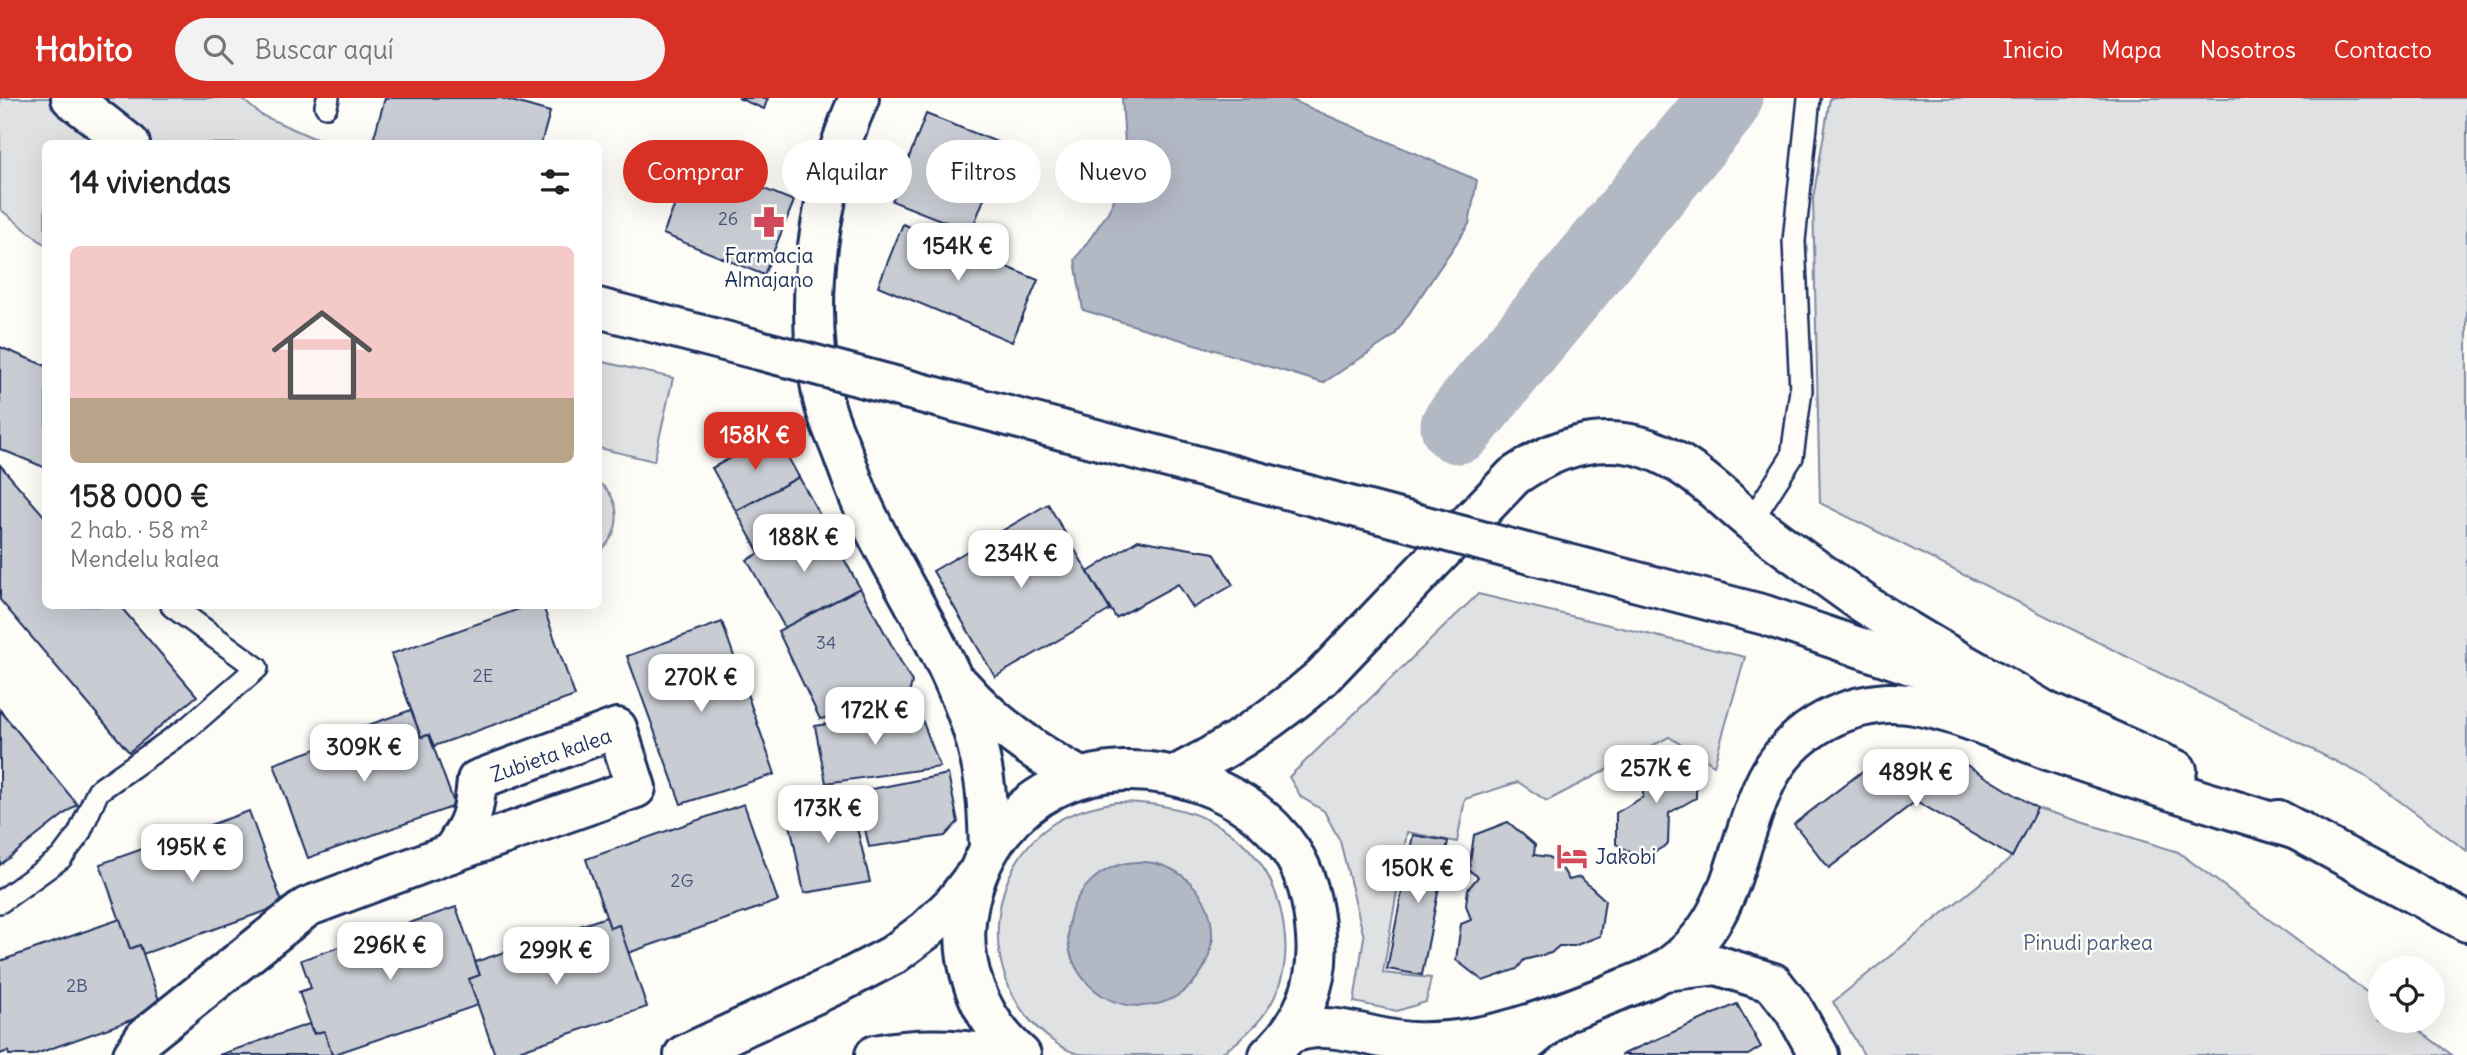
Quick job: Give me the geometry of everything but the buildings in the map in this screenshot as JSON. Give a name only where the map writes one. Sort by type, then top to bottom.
[{"type":"main road","points":[[71,98],[125,140]]},
{"type":"main road","points":[[859,98],[829,180],[817,260],[815,314],[822,396],[862,503],[967,714],[980,758],[987,803],[983,861],[968,905],[968,965],[976,995],[990,1022],[1021,1055]]},
{"type":"main road","points":[[602,309],[1765,615],[2045,711],[2174,768],[2300,831],[2467,922]]},
{"type":"main road","points":[[1176,775],[1253,732],[1289,706],[1322,677],[1514,476],[1537,460],[1563,449],[1591,443],[1619,443],[1647,448],[1674,459],[1751,521],[1864,604],[2045,711]]},
{"type":"main road","points":[[948,672],[977,705],[1009,733],[1043,758],[1080,777]]},
{"type":"main road","points":[[1664,971],[1699,941],[1716,918],[1732,878],[1754,805],[1774,765],[1794,743],[1816,725],[1843,712],[1866,706],[1913,704],[1936,709],[2057,753],[2300,831]]},
{"type":"main road","name":"Zubieta kalea","points":[[133,1055],[145,1037],[307,907],[636,788],[617,728],[477,780],[474,813],[451,853]]},
{"type":"main road","points":[[684,1055],[893,955],[926,930],[953,904],[1017,813],[1035,799],[1080,777],[1148,770],[1176,775],[1210,787],[1245,804],[1272,827],[1292,852],[1311,896],[1318,951],[1305,1010],[1279,1047]]},
{"type":"main road","points":[[1279,1047],[1305,1027],[1360,1032],[1391,1041],[1455,1041],[1509,1030],[1560,1015],[1664,971],[1717,965],[1773,983],[1794,1010],[1819,1055]]},
{"type":"main road","points":[[1512,1055],[1560,1015]]},
{"type":"main road","points":[[875,1055],[923,1049],[997,1055]]},
{"type":"lane","points":[[1751,521],[1791,457],[1801,390],[1794,241],[1809,98]]},
{"type":"lane","points":[[0,902],[61,858],[79,834],[98,791],[189,727],[257,668],[176,609]]},
{"type":"green space","points":[[0,98],[241,98],[261,115],[318,140],[42,140],[42,243],[0,209]]},
{"type":"green space","points":[[1830,98],[2467,98],[2467,851],[2367,777],[1820,503],[1813,199]]},
{"type":"green space","points":[[602,362],[673,378],[654,461],[602,449]]},
{"type":"green space","points":[[602,486],[612,498],[617,517],[607,544],[602,548]]},
{"type":"green space","points":[[1478,594],[1745,657],[1714,765],[1669,737],[1547,801],[1518,782],[1465,799],[1457,842],[1407,832],[1383,973],[1431,978],[1426,1002],[1397,1011],[1354,1002],[1364,937],[1340,841],[1324,811],[1301,797],[1289,777]]},
{"type":"green space","points":[[1116,802],[1149,804],[1207,819],[1252,852],[1268,876],[1279,904],[1285,938],[1279,988],[1260,1020],[1223,1052],[1212,1055],[1079,1054],[1058,1045],[1045,1034],[1028,1018],[1013,995],[1003,970],[998,944],[1004,890],[1015,865],[1030,843],[1058,820]],"holes":[[[1068,929],[1213,939],[1206,965],[1191,986],[1084,979],[1071,956]]]},
{"type":"green space","name":"Pinudi parkea","points":[[2037,808],[2178,852],[2368,993],[2368,1033],[2422,1033],[2452,1055],[1864,1055],[1833,1002],[2009,860]]},
{"type":"shaded area","points":[[1122,98],[1287,98],[1477,180],[1469,224],[1394,336],[1323,383],[1083,310],[1075,260],[1112,203],[1171,203],[1171,140],[1125,140]]},
{"type":"shaded area","points":[[1140,862],[1168,867],[1191,883],[1207,906],[1212,934],[1207,962],[1191,985],[1168,1001],[1140,1006],[1112,1001],[1089,985],[1073,962],[1068,934],[1073,906],[1089,883],[1112,867]]},
{"type":"waterway","points":[[1458,426],[1725,98]]},
{"type":"place","name":"Farmacia Almajano","points":[[769,222]]},
{"type":"place","name":"Jakobi","points":[[1572,856]]}]
